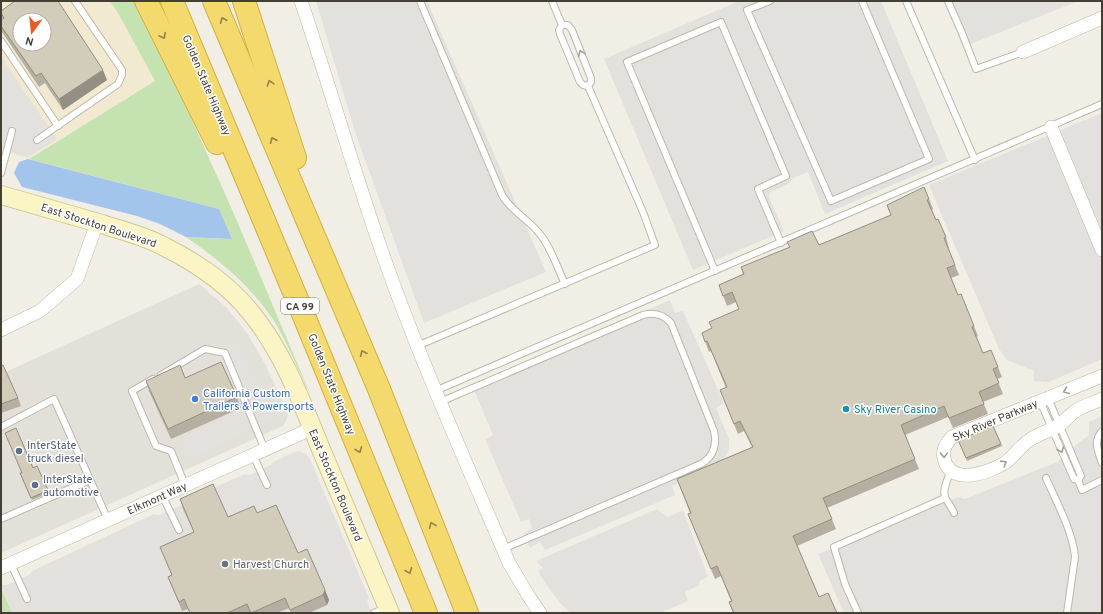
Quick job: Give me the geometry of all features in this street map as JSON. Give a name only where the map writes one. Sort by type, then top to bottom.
[{"type":"highway","points":[[146,1],[238,186],[299,304]]},
{"type":"highway","name":"Golden State Highway","points":[[172,1],[426,613]]},
{"type":"highway","points":[[214,1],[379,389],[467,613]]},
{"type":"highway","points":[[244,1],[300,172],[305,215]]},
{"type":"main road","name":"East Stockton Boulevard","points":[[1,195],[138,235],[164,246],[190,260],[235,295],[255,318],[280,356],[312,428],[384,611]]},
{"type":"street","points":[[301,1],[323,65],[379,244],[417,346],[503,549],[518,579],[540,613]]},
{"type":"street","points":[[1023,52],[1102,18]]},
{"type":"street","points":[[1051,127],[1102,250]]},
{"type":"street","points":[[1,330],[40,311],[77,279],[97,223]]},
{"type":"street","name":"Sky River Parkway","points":[[951,471],[943,456],[945,445],[952,437],[1102,376]]},
{"type":"street","points":[[951,471],[956,474],[968,475],[982,473],[995,468],[1010,459],[1024,444],[1031,439],[1055,427],[1077,410],[1102,399]]},
{"type":"street","name":"Elkmont Way","points":[[6,566],[312,428]]},
{"type":"lane","points":[[37,140],[118,84],[122,75],[122,70],[75,1]]},
{"type":"lane","points":[[420,1],[502,195],[510,206],[533,227],[544,240],[565,284]]},
{"type":"lane","points":[[552,1],[562,25]]},
{"type":"lane","points":[[770,1],[747,10],[831,201],[929,158],[862,1]]},
{"type":"lane","points":[[906,1],[975,160]]},
{"type":"lane","points":[[948,1],[976,70],[1023,52]]},
{"type":"lane","points":[[715,271],[627,62],[721,22],[786,176],[758,189],[780,243]]},
{"type":"lane","points":[[562,25],[559,30],[560,34],[580,82],[583,85],[588,86]]},
{"type":"lane","points":[[562,25],[568,25],[572,30],[591,78],[591,82],[588,86]]},
{"type":"lane","points":[[1,41],[58,126]]},
{"type":"lane","points":[[417,346],[655,245],[643,212],[588,86]]},
{"type":"lane","points":[[438,397],[715,271],[1102,104]]},
{"type":"lane","points":[[1,173],[12,132]]},
{"type":"lane","points":[[438,397],[648,313],[664,316],[671,323],[714,431],[715,444],[711,455],[703,463],[503,549]]},
{"type":"lane","points":[[185,485],[171,451],[156,446],[132,391],[205,349],[225,353],[265,450]]},
{"type":"lane","points":[[1,428],[54,399],[108,520]]},
{"type":"lane","points":[[1044,399],[1074,479],[1078,480],[1082,490],[1102,480]]},
{"type":"lane","points":[[1102,431],[1098,436],[1096,444],[1102,463]]},
{"type":"lane","points":[[253,455],[267,485]]},
{"type":"lane","points":[[951,471],[944,493],[945,498],[954,513]]},
{"type":"lane","points":[[1046,478],[1072,539],[1075,557],[1067,613]]},
{"type":"lane","points":[[1,519],[90,480]]},
{"type":"lane","points":[[162,495],[179,530]]},
{"type":"lane","points":[[858,613],[845,584],[834,547],[945,498]]},
{"type":"lane","points":[[6,566],[27,599]]},
{"type":"shaded area","points":[[1,1],[110,1],[155,81],[28,159],[1,152]]},
{"type":"shaded area","points":[[316,1],[427,1],[546,272],[424,323],[355,132]]},
{"type":"shaded area","points":[[739,1],[881,1],[948,161],[825,214],[808,172],[793,178],[789,184],[770,192],[769,197],[784,231],[693,270],[604,59]]},
{"type":"shaded area","points":[[943,1],[1079,1],[963,47]]},
{"type":"shaded area","points":[[1,57],[57,139],[28,157],[1,150]]},
{"type":"shaded area","points":[[1102,113],[1102,359],[1049,382],[1034,381],[1034,371],[1007,360],[999,349],[929,185]]},
{"type":"shaded area","points":[[199,284],[226,307],[247,333],[265,364],[288,413],[287,419],[283,426],[1,553],[1,374]]},
{"type":"shaded area","points":[[670,300],[675,313],[683,311],[724,403],[716,408],[729,439],[729,450],[722,462],[710,470],[672,486],[675,495],[545,550],[540,542],[530,548],[523,534],[532,528],[529,519],[521,522],[485,439],[493,435],[472,385]]},
{"type":"shaded area","points":[[239,343],[276,418],[187,460],[179,438],[246,410],[227,367],[223,349]]},
{"type":"shaded area","points":[[1102,416],[1102,613],[844,613],[818,554],[959,497],[965,499],[1057,462],[1089,435],[1089,422]]},
{"type":"shaded area","points":[[299,451],[306,454],[310,459],[369,598],[367,602],[372,613],[12,613],[1,585],[7,585],[29,575],[32,571],[154,514],[159,515],[182,505],[183,501],[245,474],[250,475],[271,465],[273,462]]},
{"type":"shaded area","points":[[657,509],[667,517],[683,510],[708,577],[699,581],[700,585],[685,592],[688,601],[660,613],[571,613],[561,604],[538,571],[543,568],[536,561]]},
{"type":"green space","points":[[110,1],[133,1],[154,39],[182,97],[311,396],[281,333],[267,311],[247,287],[224,265],[186,237],[231,239],[219,209],[29,159],[155,81]]},
{"type":"green space","points":[[1,587],[12,613],[1,613]]},
{"type":"water","points":[[28,159],[219,209],[232,239],[186,237],[160,224],[137,216],[22,187],[14,173],[19,162]]},
{"type":"building","points":[[15,1],[58,1],[103,70],[59,99],[41,73],[36,76],[19,52],[52,52],[52,12],[12,12],[12,42],[1,26],[1,20],[4,18],[1,11]]},
{"type":"building","name":"Sky River Casino","points":[[924,187],[929,199],[927,200],[946,237],[944,238],[955,265],[947,268],[958,295],[961,294],[974,326],[972,327],[983,353],[991,350],[998,367],[993,369],[999,383],[979,392],[984,404],[949,418],[944,406],[901,425],[915,459],[823,498],[832,519],[793,536],[819,597],[828,593],[837,613],[734,613],[729,602],[732,601],[717,566],[711,569],[688,514],[691,513],[677,479],[753,447],[740,421],[734,424],[720,390],[727,387],[702,333],[712,328],[709,322],[739,309],[732,292],[723,296],[719,285],[744,274],[741,267],[790,247],[787,242],[812,231],[819,245],[891,215],[887,205]]},
{"type":"building","name":"California Custom Trailers & Powersports","points":[[221,362],[237,397],[168,429],[146,381],[180,365],[185,378]]},
{"type":"building","points":[[3,365],[18,398],[1,404],[1,366]]},
{"type":"building","points":[[993,426],[1001,444],[966,458],[958,440]]},
{"type":"building","points":[[16,428],[33,468],[37,466],[48,490],[31,498],[5,433]]},
{"type":"building","name":"Harvest Church","points":[[213,484],[228,517],[254,506],[257,513],[276,505],[298,553],[307,549],[325,590],[323,595],[290,610],[285,598],[251,613],[247,604],[227,613],[190,613],[184,599],[179,602],[168,577],[172,575],[160,547],[194,532],[180,499]]},
{"type":"place","name":"California Custom Trailers & Powersports","points":[[195,399]]},
{"type":"place","name":"Sky River Casino","points":[[846,409]]},
{"type":"place","name":"InterState truck diesel","points":[[19,451]]},
{"type":"place","name":"InterState automotive","points":[[35,485]]},
{"type":"place","name":"Harvest Church","points":[[225,564]]}]
